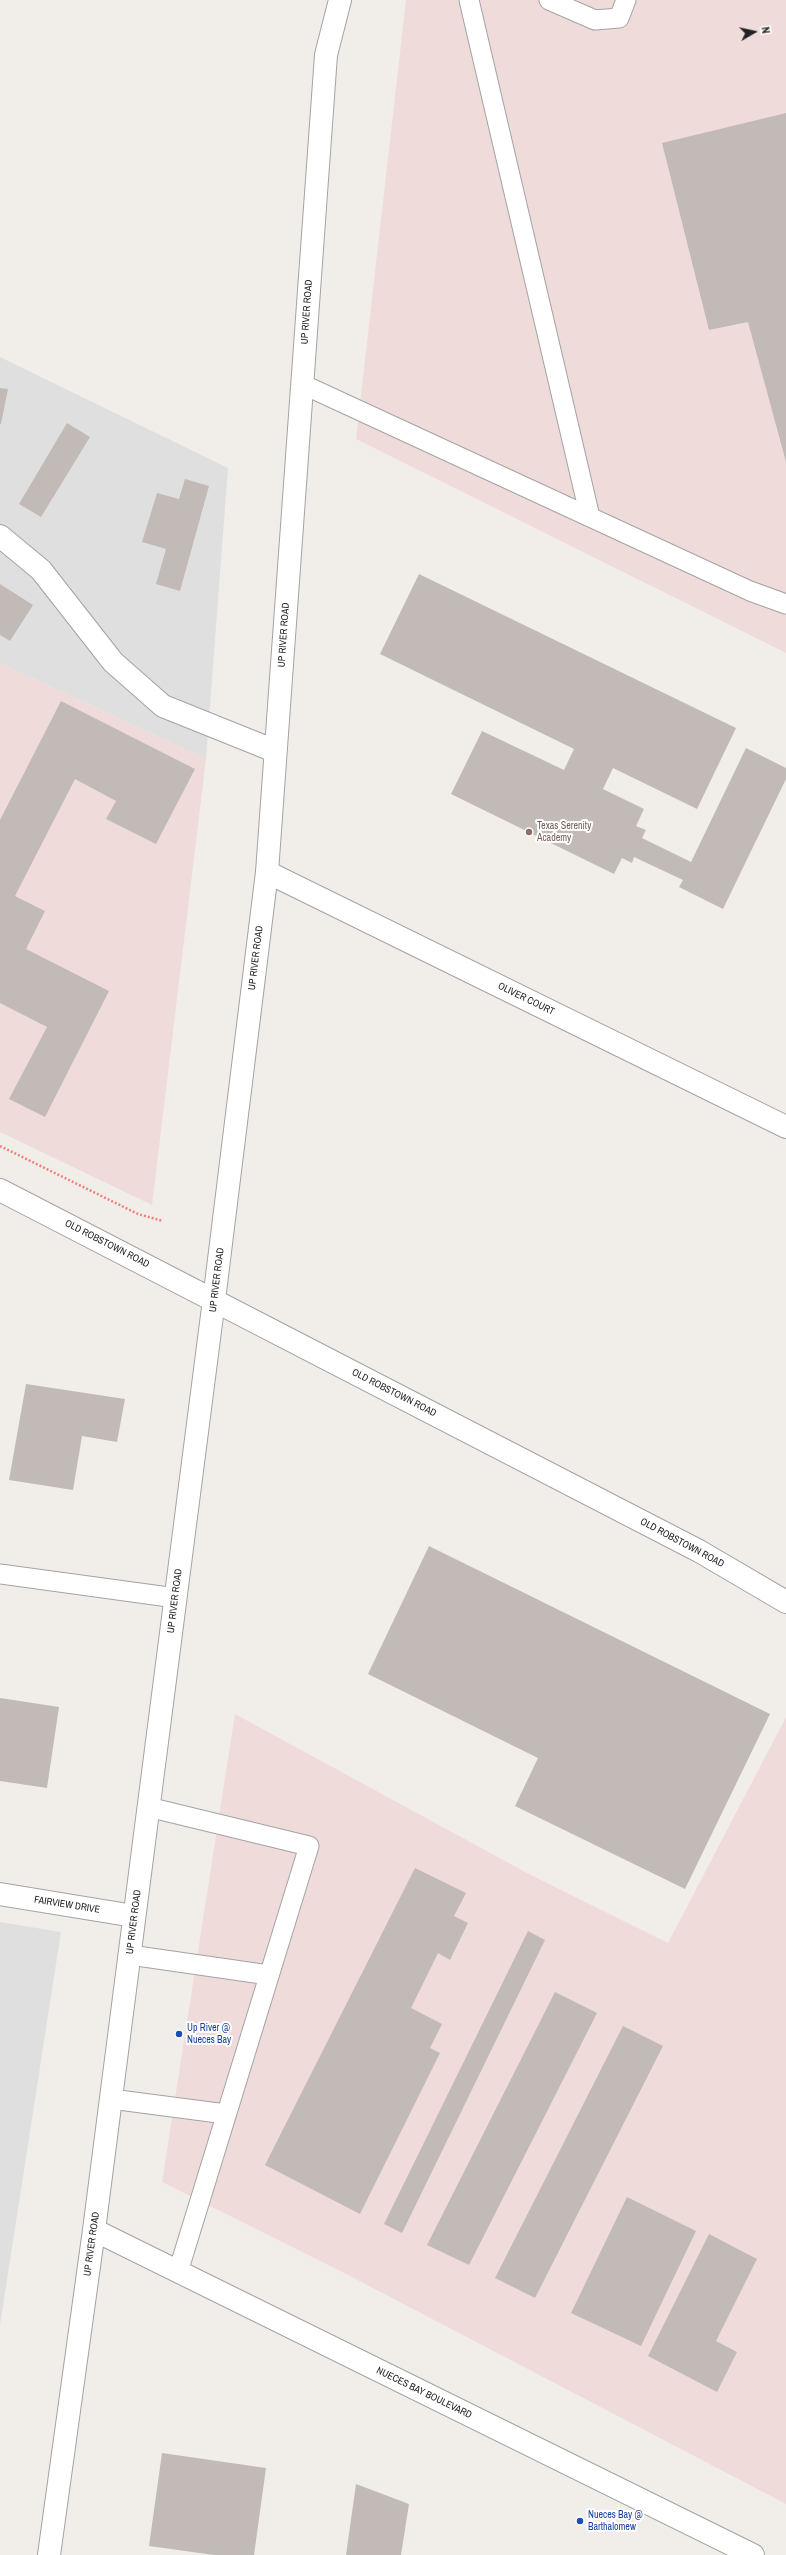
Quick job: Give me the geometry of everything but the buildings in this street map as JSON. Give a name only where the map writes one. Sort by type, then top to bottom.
[{"type":"street","name":"UP RIVER ROAD","points":[[49,2555],[130,1955],[267,872],[326,55],[340,0]]},
{"type":"street","points":[[0,536],[41,570],[113,662],[163,706],[275,751]]},
{"type":"street","name":"OLIVER COURT","points":[[267,872],[786,1127]]},
{"type":"street","name":"OLD ROBSTOWN ROAD","points":[[0,1190],[699,1551],[786,1602]]},
{"type":"street","name":"FAIRVIEW DRIVE","points":[[0,1894],[134,1916]]},
{"type":"street","name":"NUECES BAY BOULEVARD","points":[[94,2230],[753,2555]]},
{"type":"lane","points":[[469,0],[590,518]]},
{"type":"lane","points":[[549,0],[595,20],[619,18],[626,0]]},
{"type":"lane","points":[[302,384],[750,591],[786,604]]},
{"type":"lane","points":[[0,1574],[176,1598]]},
{"type":"lane","points":[[148,1807],[309,1846],[178,2272]]},
{"type":"lane","points":[[130,1955],[269,1975]]},
{"type":"lane","points":[[111,2099],[226,2114]]},
{"type":"path","points":[[0,1146],[138,1214],[163,1221]]},
{"type":"shaded area","points":[[406,0],[786,0],[786,653],[356,439]]},
{"type":"shaded area","points":[[0,357],[228,468],[206,759],[0,663]]},
{"type":"shaded area","points":[[0,663],[206,759],[152,1205],[0,1132]]},
{"type":"shaded area","points":[[235,1714],[529,1874],[668,1943],[786,1717],[786,2504],[348,2275],[162,2182]]},
{"type":"shaded area","points":[[0,1922],[61,1932],[0,2325]]},
{"type":"place","name":"Texas Serenity Academy","points":[[529,832]]},
{"type":"place","name":"Up River @ Nueces Bay","points":[[179,2034]]},
{"type":"place","name":"Nueces Bay @ Barthalomew","points":[[580,2521]]}]
